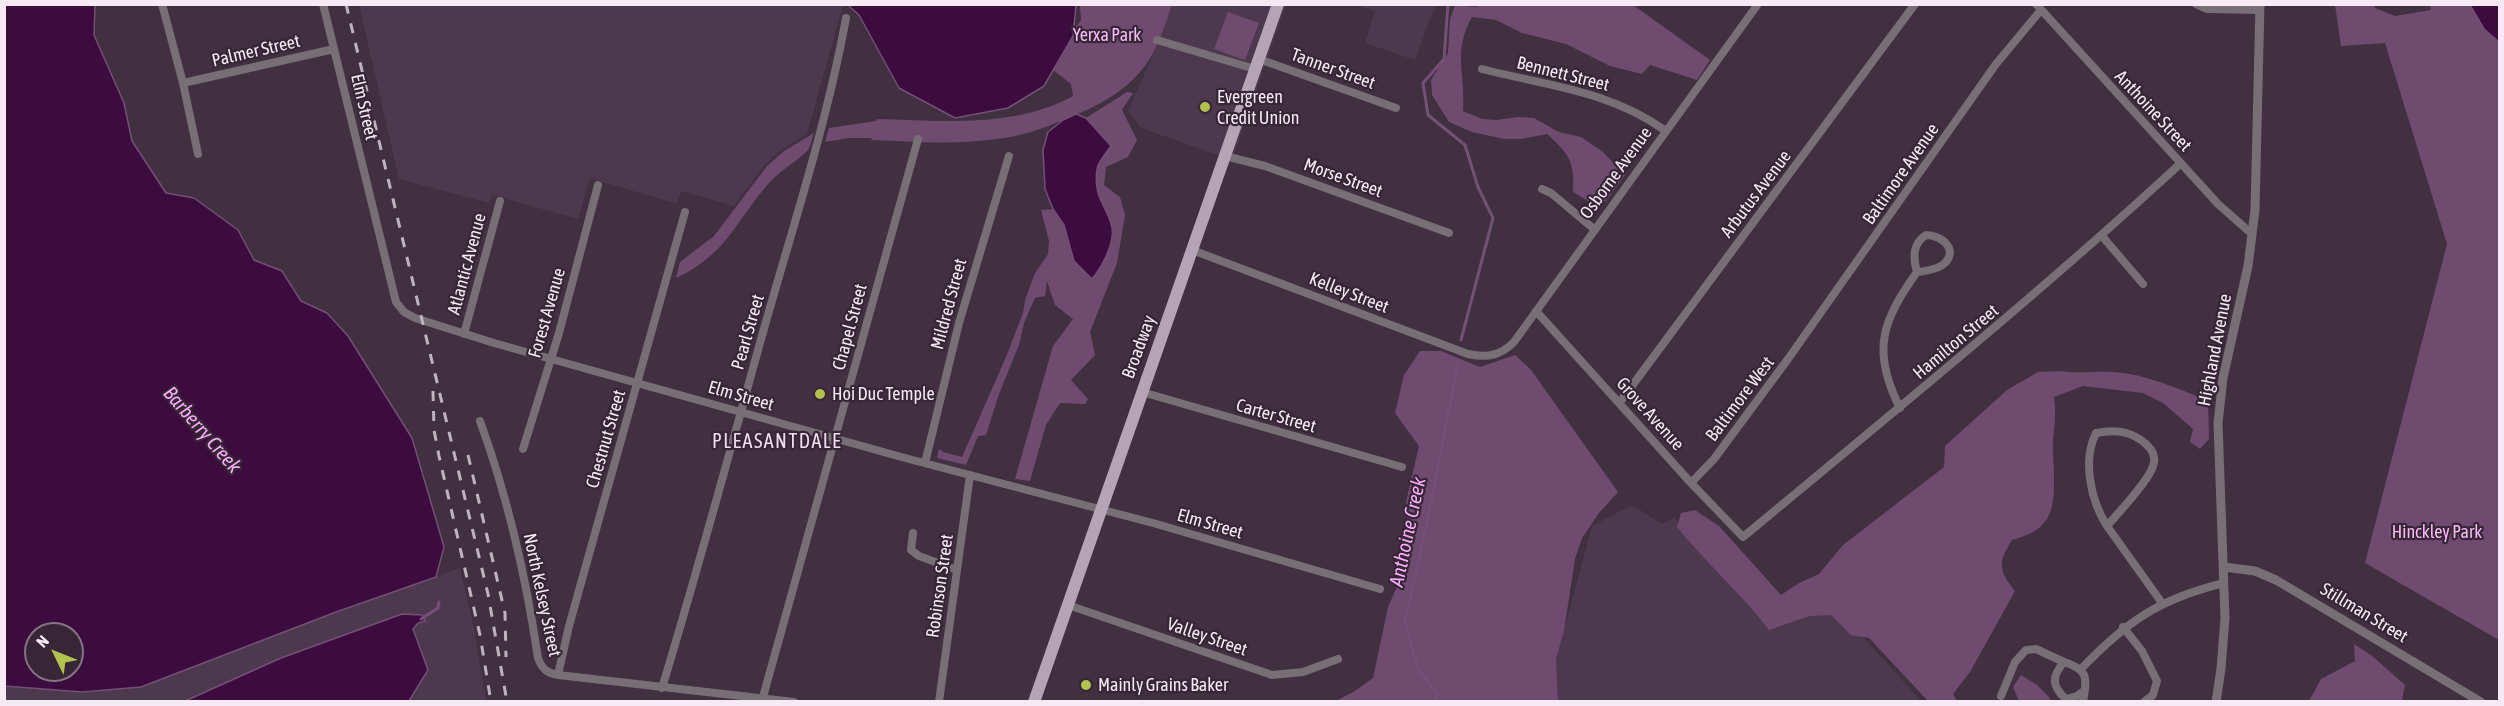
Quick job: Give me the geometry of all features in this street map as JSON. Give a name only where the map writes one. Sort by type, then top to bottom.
[{"type":"main road","name":"Broadway","points":[[1034,702],[1278,4]]},
{"type":"street","points":[[162,4],[183,83],[198,154]]},
{"type":"street","name":"Elm Street","points":[[323,4],[396,302],[404,312],[415,318],[464,334],[925,463],[1100,511],[1153,523],[1380,589]]},
{"type":"street","name":"Osborne Avenue","points":[[1495,355],[1514,342],[1758,4]]},
{"type":"street","name":"Arbutus Avenue","points":[[1620,402],[1915,4]]},
{"type":"street","points":[[2196,4],[2207,9],[2260,7]]},
{"type":"street","name":"Anthoine Street","points":[[2039,7],[2225,212],[2252,234]]},
{"type":"street","name":"Baltimore Avenue","points":[[1788,359],[1986,77],[2039,7]]},
{"type":"street","name":"Highland Avenue","points":[[2216,702],[2224,643],[2224,567],[2218,423],[2223,378],[2248,266],[2252,234],[2259,146],[2260,7]]},
{"type":"street","name":"Pearl Street","points":[[662,688],[818,138],[846,18]]},
{"type":"street","name":"Tanner Street","points":[[1157,40],[1257,64],[1396,108]]},
{"type":"street","name":"Palmer Street","points":[[183,83],[334,49]]},
{"type":"street","name":"Bennett Street","points":[[1482,69],[1600,96],[1649,119],[1666,130]]},
{"type":"street","name":"Chapel Street","points":[[763,697],[918,139]]},
{"type":"street","name":"Mildred Street","points":[[925,463],[959,323],[1009,156]]},
{"type":"street","name":"Morse Street","points":[[1225,156],[1265,166],[1449,233]]},
{"type":"street","name":"Hamilton Street","points":[[1743,537],[1900,408],[2102,236],[2181,163]]},
{"type":"street","name":"Forest Avenue","points":[[523,449],[551,358],[598,185]]},
{"type":"street","points":[[1542,189],[1551,193],[1594,229]]},
{"type":"street","name":"Atlantic Avenue","points":[[464,334],[500,201]]},
{"type":"street","name":"Chestnut Street","points":[[558,675],[569,626],[685,212]]},
{"type":"street","points":[[1900,408],[1889,387],[1885,367],[1885,330],[1894,306],[1917,272],[1944,265],[1949,249],[1944,240],[1935,235],[1919,240],[1914,254],[1917,272]]},
{"type":"street","points":[[2102,236],[2143,284]]},
{"type":"street","name":"Kelley Street","points":[[1192,250],[1468,354],[1487,357],[1495,355]]},
{"type":"street","name":"Grove Avenue","points":[[1536,311],[1691,483],[1743,537]]},
{"type":"street","name":"Baltimore West","points":[[1691,483],[1714,459],[1788,359]]},
{"type":"street","name":"Carter Street","points":[[1142,392],[1402,467]]},
{"type":"street","name":"North Kelsey Street","points":[[480,421],[499,476],[515,537],[541,668],[558,675],[794,702]]},
{"type":"street","points":[[2108,526],[2151,472],[2155,460],[2150,446],[2133,435],[2113,430],[2096,433],[2091,443],[2092,487],[2097,510],[2108,526],[2162,603]]},
{"type":"street","name":"Robinson Street","points":[[939,702],[970,475]]},
{"type":"street","points":[[913,533],[912,550],[919,556],[957,570]]},
{"type":"street","name":"Stillman Street","points":[[2224,567],[2255,571],[2276,580],[2480,701]]},
{"type":"street","points":[[2081,669],[2124,627],[2162,603],[2224,583]]},
{"type":"street","name":"Valley Street","points":[[1068,604],[1272,675],[1303,672],[1338,659]]},
{"type":"street","points":[[2124,627],[2142,651],[2157,681],[2153,695],[2144,702]]},
{"type":"street","points":[[2001,696],[2015,662],[2026,650],[2036,649],[2081,669],[2086,682],[2083,702]]},
{"type":"street","points":[[2064,662],[2058,669],[2054,680],[2057,691],[2066,699],[2084,691]]},
{"type":"shaded area","points":[[359,4],[843,5],[807,134],[777,153],[762,168],[734,206],[681,191],[677,204],[590,178],[578,219],[492,195],[489,203],[399,179]]},
{"type":"shaded area","points":[[1172,5],[1286,5],[1232,160],[1141,128],[1128,111],[1157,46]]},
{"type":"shaded area","points":[[1356,5],[1435,5],[1415,60],[1365,43],[1375,11]]},
{"type":"shaded area","points":[[1632,505],[1662,524],[1674,517],[1771,623],[1816,585],[1921,701],[1558,701],[1556,659],[1592,526]]},
{"type":"shaded area","points":[[460,568],[474,628],[486,701],[5,702],[4,686],[82,692],[141,687],[336,612]]},
{"type":"green space","name":"Yerxa Park","points":[[848,5],[1076,5],[1074,30],[1081,20],[1080,5],[1172,5],[1155,49],[1132,81],[1104,101],[1056,123],[1022,135],[971,142],[849,138],[825,142],[829,128],[877,119],[952,121],[1002,118],[1051,106],[1073,96],[1071,84],[1053,70],[1044,86],[1008,108],[955,118],[899,88],[859,15]]},
{"type":"green space","points":[[1455,5],[1476,7],[1480,5],[1633,5],[1710,60],[1697,80],[1650,65],[1642,74],[1610,66],[1566,44],[1522,33],[1496,20],[1472,17],[1466,30],[1461,53],[1463,111],[1482,119],[1534,118],[1559,132],[1581,137],[1603,152],[1625,175],[1606,201],[1588,201],[1573,192],[1573,173],[1569,159],[1561,147],[1547,134],[1521,139],[1504,139],[1472,132],[1449,122],[1432,95],[1431,80],[1448,53],[1450,19]]},
{"type":"green space","name":"Hinckley Park","points":[[2335,5],[2374,5],[2375,8],[2395,16],[2431,10],[2430,5],[2470,5],[2484,29],[2499,42],[2499,640],[2365,563],[2447,244],[2385,43],[2341,46]]},
{"type":"green space","points":[[1228,12],[1259,23],[1245,60],[1214,49]]},
{"type":"green space","points":[[1127,92],[1133,93],[1122,110],[1137,140],[1128,157],[1106,167],[1104,185],[1120,197],[1125,215],[1117,263],[1090,332],[1095,355],[1071,380],[1088,399],[1085,404],[1060,403],[1046,425],[1030,481],[1015,479],[1053,346],[1073,319],[1055,305],[1047,281],[1045,296],[1035,298],[1024,323],[1019,345],[999,394],[986,435],[978,436],[966,465],[937,458],[939,449],[962,457],[1006,357],[1035,273],[1048,254],[1049,241],[1041,210],[1053,209],[1064,225],[1069,245],[1092,278],[1112,230],[1098,198],[1093,126],[1086,118]]},
{"type":"green space","points":[[814,133],[808,150],[769,183],[719,248],[693,269],[676,278],[680,262],[714,236],[767,166],[784,151]]},
{"type":"green space","points":[[1420,351],[1441,351],[1480,367],[1515,355],[1531,370],[1618,492],[1599,513],[1582,538],[1575,559],[1564,631],[1556,659],[1558,701],[1336,701],[1373,678],[1388,607],[1404,571],[1409,537],[1406,502],[1419,446],[1395,413],[1404,375]]},
{"type":"green space","points":[[2038,372],[2125,373],[2161,382],[2208,401],[2209,439],[2200,449],[2190,442],[2193,429],[2163,403],[2143,393],[2083,386],[2054,397],[2054,491],[2051,511],[2047,519],[2036,530],[2012,540],[2004,554],[2003,571],[2015,591],[1970,672],[1953,694],[1957,701],[1928,701],[1869,638],[1851,635],[1831,615],[1809,616],[1769,630],[1677,527],[1681,513],[1695,510],[1719,526],[1781,595],[1819,574],[1843,545],[1944,467],[1945,446],[2007,390]]},
{"type":"green space","points":[[2354,644],[2371,655],[2405,685],[2402,701],[2309,701],[2321,679],[2355,661]]},
{"type":"green space","points":[[2021,675],[2037,685],[2050,698],[2049,701],[2019,701],[2013,687]]},
{"type":"water","points":[[4,5],[95,5],[94,35],[124,103],[132,141],[166,193],[194,198],[238,230],[254,260],[282,271],[301,301],[327,313],[348,336],[412,438],[444,547],[436,577],[336,612],[141,687],[82,692],[5,686]]},
{"type":"water","points":[[848,5],[1076,5],[1073,36],[1044,86],[1008,108],[955,118],[899,88],[859,15]]},
{"type":"water","points":[[2470,5],[2499,5],[2499,42],[2484,29]]},
{"type":"water","points":[[1076,114],[1086,118],[1111,146],[1099,163],[1096,179],[1098,194],[1112,227],[1112,240],[1104,261],[1092,279],[1074,261],[1064,225],[1053,209],[1045,189],[1043,150],[1048,132],[1063,120]]},
{"type":"water","points":[[402,614],[422,615],[425,621],[418,623],[413,629],[428,670],[409,701],[185,701],[281,658]]},
{"type":"waterway","name":"Anthoine Creek","points":[[1448,4],[1444,59],[1423,83],[1428,115],[1465,145],[1478,187],[1493,218],[1461,340]]},
{"type":"waterway","name":"Anthoine Creek","points":[[1436,702],[1437,693],[1418,669],[1405,622],[1458,363]]},
{"type":"waterway","name":"Barberry Creek","points":[[421,619],[438,608],[439,602]]},
{"type":"railway","points":[[346,4],[488,594],[507,702]]},
{"type":"railway","points":[[433,391],[434,430],[480,635],[491,702]]},
{"type":"railway","points":[[468,455],[505,613],[506,657]]},
{"type":"place","name":"Evergreen Credit Union","points":[[1205,107]]},
{"type":"place","name":"Hoi Duc Temple","points":[[820,394]]},
{"type":"place","name":"Mainly Grains Baker","points":[[1086,685]]},
{"type":"district","name":"PLEASANTDALE","points":[[777,442]]}]
